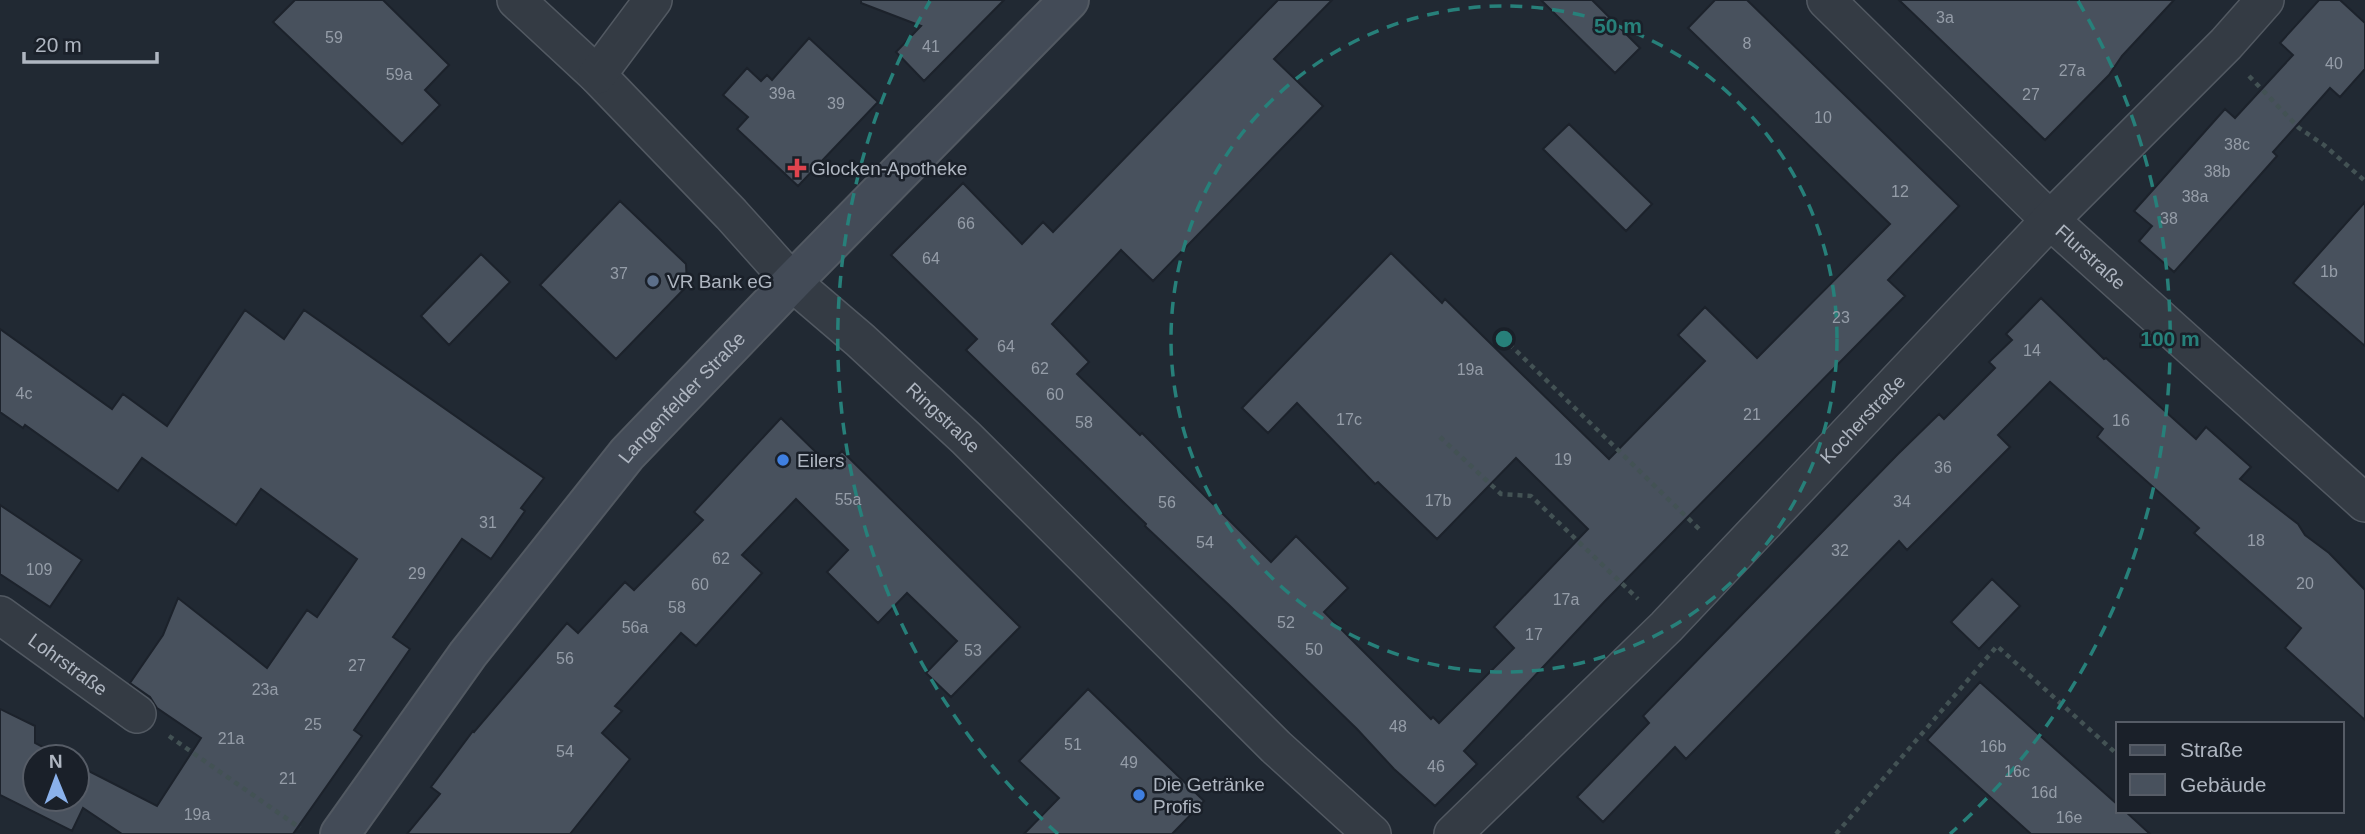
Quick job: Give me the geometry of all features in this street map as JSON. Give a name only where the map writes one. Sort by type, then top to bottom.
[{"type":"street","name":"Ringstraße","points":[[516,0],[597,75],[731,214],[792,282],[860,340],[966,438],[1276,747],[1372,834]]},
{"type":"street","points":[[597,75],[653,0]]},
{"type":"street","name":"Langenfelder Straße","points":[[340,834],[468,654],[586,510],[627,454],[1069,0]]},
{"type":"street","name":"Flurstraße","points":[[1826,0],[2050,220],[2360,489]]},
{"type":"street","name":"Kocherstraße","points":[[1453,834],[1666,627],[2050,220],[2226,44],[2265,0]]},
{"type":"street","name":"Lohrstraße","points":[[0,615],[137,714]]},
{"type":"path","points":[[2226,44],[2253,82],[2290,119],[2365,181]]},
{"type":"path","points":[[1502,337],[1731,560]]},
{"type":"path","points":[[1440,437],[1501,494],[1531,496],[1666,627]]},
{"type":"path","points":[[1836,834],[1997,646],[2116,753]]},
{"type":"path","points":[[137,714],[309,834]]},
{"type":"building","points":[[295,0],[383,0],[449,65],[425,90],[440,105],[402,144],[273,22]]},
{"type":"building","points":[[861,0],[1004,0],[924,81],[896,52],[921,26],[861,3]]},
{"type":"building","points":[[1278,0],[1332,0],[1274,59],[1323,106],[1153,281],[1121,250],[1052,324],[1089,362],[1077,374],[1140,435],[1142,433],[1271,562],[1296,536],[1348,588],[1324,612],[1431,719],[1433,717],[1439,723],[1514,648],[1494,627],[1588,529],[1516,458],[1437,539],[1378,482],[1375,484],[1297,403],[1268,433],[1242,408],[1391,253],[1442,303],[1445,299],[1609,459],[1705,361],[1678,335],[1705,307],[1757,358],[1890,224],[1688,28],[1715,0],[1747,0],[1959,206],[1888,280],[1905,296],[1605,601],[1464,751],[1477,764],[1435,806],[966,350],[977,339],[891,255],[963,183],[1022,244],[1043,222],[1053,232]]},
{"type":"building","points":[[1541,0],[1592,0],[1640,48],[1615,73]]},
{"type":"building","points":[[1899,0],[2174,0],[2122,56],[2109,75],[2045,140]]},
{"type":"building","points":[[2319,0],[2340,0],[2365,23],[2365,69],[2340,97],[2330,88],[2273,152],[2277,156],[2174,272],[2139,241],[2152,226],[2134,211],[2225,109],[2235,118],[2293,55],[2280,43]]},
{"type":"building","points":[[809,38],[878,102],[798,186],[737,129],[748,117],[723,95],[747,68],[761,81],[767,75],[772,80]]},
{"type":"building","points":[[1569,124],[1652,204],[1626,231],[1543,149]]},
{"type":"building","points":[[620,201],[686,264],[687,286],[616,359],[540,285]]},
{"type":"building","points":[[2365,202],[2365,346],[2293,283]]},
{"type":"building","points":[[481,254],[510,282],[449,345],[421,316]]},
{"type":"building","points":[[2041,298],[2104,359],[2196,439],[2206,427],[2251,467],[2240,479],[2298,524],[2305,535],[2329,553],[2365,590],[2365,720],[2285,648],[2301,628],[2194,533],[2199,528],[2097,437],[2103,429],[2050,382],[1998,435],[2010,447],[1907,550],[1899,541],[1686,759],[1675,747],[1603,822],[1577,797],[1649,723],[1643,716],[1898,454],[1939,414],[1944,419],[1995,368],[1989,362],[2012,340],[2006,334]]},
{"type":"building","points":[[245,310],[284,339],[304,310],[544,478],[521,508],[525,511],[491,559],[462,539],[393,637],[410,649],[354,730],[362,736],[293,834],[122,834],[90,813],[91,772],[157,806],[201,738],[157,708],[150,697],[130,683],[163,635],[178,598],[267,668],[307,610],[317,617],[357,559],[261,489],[236,525],[142,458],[118,491],[25,425],[23,428],[0,412],[0,329],[112,409],[123,394],[167,426]]},
{"type":"building","points":[[781,418],[829,465],[842,451],[1020,627],[951,697],[926,673],[957,641],[907,593],[878,623],[827,572],[848,550],[796,499],[742,555],[762,573],[696,646],[681,633],[615,706],[622,711],[602,733],[630,759],[570,834],[407,834],[440,794],[431,787],[473,731],[567,623],[578,633],[625,582],[634,590],[703,520],[694,512]]},
{"type":"building","points":[[0,505],[82,560],[50,607],[0,574]]},
{"type":"building","points":[[1992,579],[2020,606],[1979,649],[1951,622]]},
{"type":"building","points":[[1980,682],[2116,803],[2116,813],[2127,813],[2150,834],[2031,834],[1927,740]]},
{"type":"building","points":[[1088,689],[1204,801],[1172,834],[1024,834],[1059,798],[1019,761]]},
{"type":"building","points":[[0,709],[35,726],[35,743],[21,743],[21,806],[0,795]]},
{"type":"building","points":[[36,813],[81,813],[72,831]]},
{"type":"place","name":"Glocken-Apotheke","points":[[797,168]]},
{"type":"place","name":"VR Bank eG","points":[[653,281]]},
{"type":"place","name":"Eilers","points":[[783,460]]},
{"type":"place","name":"Die Getränke Profis","points":[[1139,795]]}]
